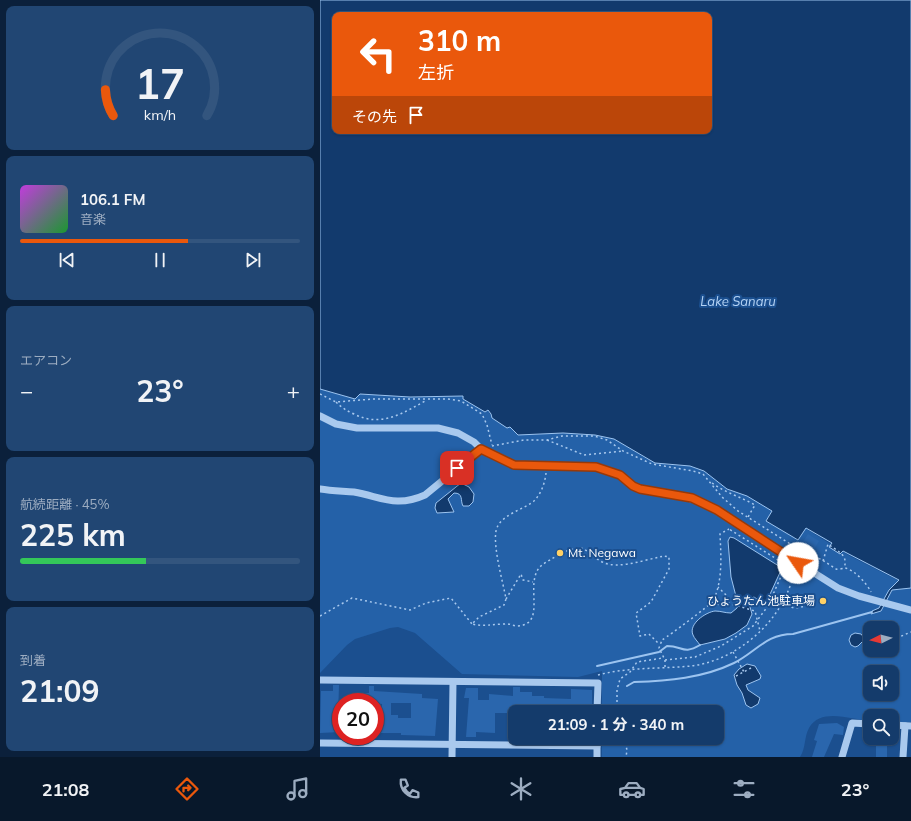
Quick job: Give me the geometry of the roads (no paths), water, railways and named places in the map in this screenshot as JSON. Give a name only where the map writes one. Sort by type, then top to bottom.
[{"type":"street","points":[[320,416],[336,424],[357,428],[438,428],[448,430],[467,438],[484,450],[514,465],[547,467],[584,466],[606,470],[620,475],[633,486],[640,489],[692,498],[733,520],[838,588],[875,599],[889,605],[911,610]]},
{"type":"street","points":[[320,489],[353,492],[392,502],[415,500],[425,495],[484,450]]},
{"type":"street","points":[[320,680],[598,683],[598,705]]},
{"type":"street","points":[[452,757],[453,682]]},
{"type":"street","points":[[842,757],[852,723],[863,724]]},
{"type":"street","points":[[903,757],[908,726]]},
{"type":"street","points":[[320,743],[508,743]]},
{"type":"street","points":[[597,745],[597,757]]},
{"type":"water","name":"Lake Sanaru","points":[[320,0],[911,0],[911,588],[892,590],[881,611],[871,614],[872,611],[879,608],[889,590],[899,580],[843,551],[840,554],[829,547],[832,543],[806,528],[798,540],[766,521],[772,511],[747,496],[727,489],[704,471],[690,466],[655,463],[614,439],[595,435],[563,433],[518,435],[510,427],[507,428],[492,418],[488,410],[485,412],[463,399],[463,396],[410,397],[360,394],[355,399],[320,389]]},
{"type":"water","points":[[461,483],[469,487],[474,494],[473,502],[469,506],[463,506],[459,494],[454,493],[448,499],[454,512],[437,513],[435,508],[436,503]]},
{"type":"water","points":[[730,537],[782,568],[766,603],[764,604],[754,597],[748,600],[752,614],[747,625],[725,639],[700,645],[692,631],[695,623],[699,619],[711,612],[717,611],[731,613],[737,608],[738,604],[731,577],[728,541]]},
{"type":"water","points":[[855,633],[861,634],[863,636],[863,641],[855,647],[851,645],[849,640],[851,635]]},
{"type":"water","points":[[747,664],[755,666],[761,676],[760,679],[746,685],[748,690],[760,698],[758,704],[751,708],[746,705],[734,675],[739,669]]},
{"type":"waterway","points":[[627,686],[634,682],[672,680],[710,672],[742,659],[762,644],[775,637],[793,634],[872,612]]},
{"type":"waterway","points":[[597,666],[659,652],[667,646],[686,650],[700,645]]},
{"type":"place","name":"Mt. Negawa","points":[[560,553]]},
{"type":"place","name":"ひょうたん池駐車場","points":[[823,601]]}]
